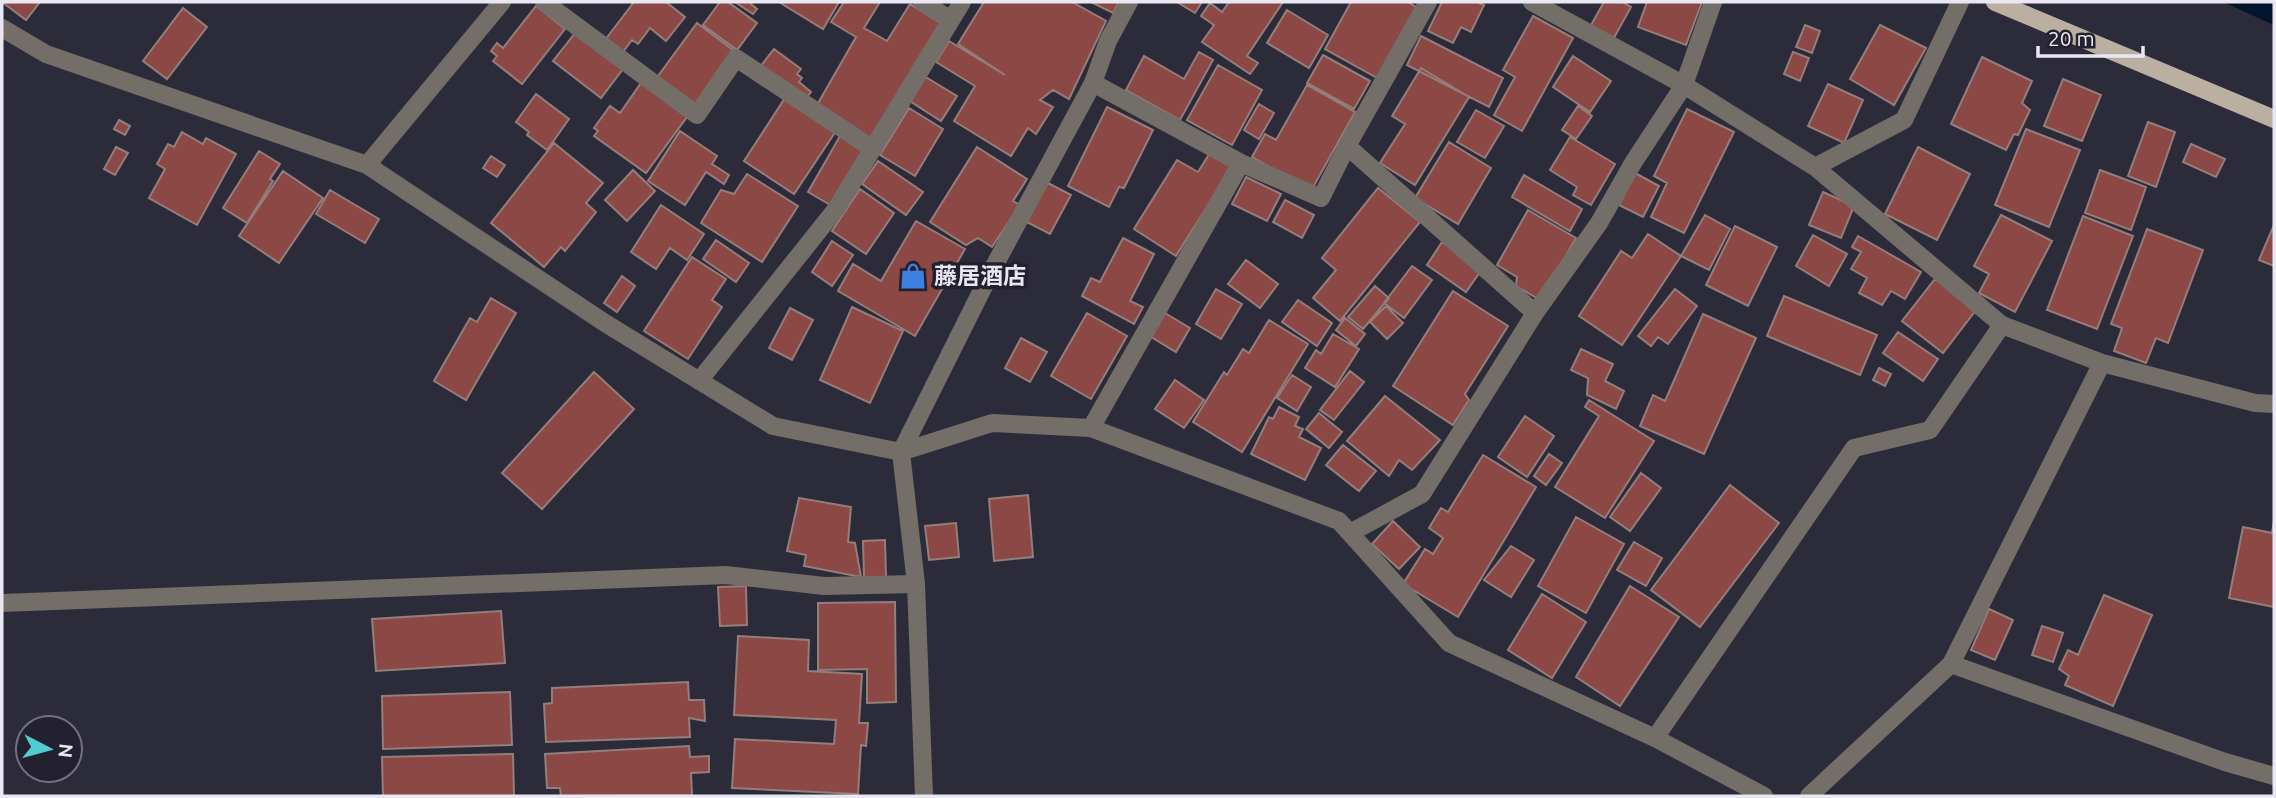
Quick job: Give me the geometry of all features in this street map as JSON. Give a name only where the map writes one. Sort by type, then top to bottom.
[{"type":"main road","points":[[1995,2],[2274,118]]},
{"type":"street","points":[[367,165],[502,2]]},
{"type":"street","points":[[544,2],[697,115],[736,58],[873,149]]},
{"type":"street","points":[[922,2],[951,20]]},
{"type":"street","points":[[699,381],[836,209],[962,2]]},
{"type":"street","points":[[924,796],[916,584],[901,452],[992,270],[1093,83],[1108,41],[1129,2]]},
{"type":"street","points":[[1093,83],[1241,163],[1321,198],[1428,2]]},
{"type":"street","points":[[1532,2],[1684,85],[1815,167],[2002,325],[2102,363],[2255,403],[2274,404]]},
{"type":"street","points":[[1350,533],[1422,494],[1535,313],[1599,223],[1633,163],[1684,85],[1713,2]]},
{"type":"street","points":[[1815,167],[1904,120],[1960,2]]},
{"type":"street","points":[[2,28],[46,54],[367,165],[605,323],[772,426],[901,452],[992,423],[1091,428],[1339,521],[1449,643],[1655,738],[1764,796]]},
{"type":"street","points":[[1347,146],[1535,313]]},
{"type":"street","points":[[1091,428],[1241,163]]},
{"type":"street","points":[[1655,738],[1854,448],[1930,430],[2002,325]]},
{"type":"street","points":[[1809,796],[1951,664],[2102,363]]},
{"type":"street","points":[[2,603],[726,575],[824,586],[916,584]]},
{"type":"street","points":[[1951,664],[2225,762],[2274,776]]},
{"type":"water","points":[[2223,2],[2274,2],[2274,25]]},
{"type":"building","points":[[2,2],[40,2],[26,20]]},
{"type":"building","points":[[634,2],[666,2],[685,17],[666,41],[650,28],[638,44],[632,40],[622,53],[605,40]]},
{"type":"building","points":[[720,2],[728,2],[757,23],[737,50],[703,25]]},
{"type":"building","points":[[735,2],[752,2],[757,9],[753,14]]},
{"type":"building","points":[[779,2],[839,2],[823,29]]},
{"type":"building","points":[[844,2],[880,2],[864,28],[887,41],[910,4],[940,23],[868,143],[817,105],[856,37],[831,22]]},
{"type":"building","points":[[984,2],[1072,2],[1106,21],[1069,99],[1053,90],[1040,100],[1053,107],[1036,134],[1028,128],[1011,156],[954,121],[975,86],[936,62],[949,41],[1005,75],[958,44]]},
{"type":"building","points":[[1091,2],[1119,2],[1113,13]]},
{"type":"building","points":[[1177,2],[1202,2],[1195,13]]},
{"type":"building","points":[[1229,2],[1283,2],[1247,56],[1258,63],[1250,74],[1202,42],[1214,25],[1201,16],[1210,3],[1222,12]]},
{"type":"building","points":[[1351,2],[1408,2],[1416,7],[1377,78],[1325,49]]},
{"type":"building","points":[[1442,2],[1477,2],[1484,5],[1471,32],[1461,27],[1453,43],[1428,31]]},
{"type":"building","points":[[1604,2],[1622,2],[1631,7],[1614,38],[1591,25]]},
{"type":"building","points":[[1647,2],[1702,2],[1686,45],[1638,27]]},
{"type":"building","points":[[536,6],[565,29],[522,84],[493,61],[497,56],[491,51],[497,43],[503,48]]},
{"type":"building","points":[[183,8],[207,27],[167,79],[143,61]]},
{"type":"building","points":[[1287,10],[1328,35],[1309,68],[1267,43]]},
{"type":"building","points":[[1533,16],[1573,38],[1522,131],[1494,115],[1515,77],[1503,70]]},
{"type":"building","points":[[697,23],[737,53],[695,110],[655,80]]},
{"type":"building","points":[[1805,25],[1820,31],[1812,53],[1796,47]]},
{"type":"building","points":[[1880,25],[1926,48],[1894,105],[1850,79]]},
{"type":"building","points":[[576,32],[623,69],[601,98],[553,61]]},
{"type":"building","points":[[1421,36],[1503,78],[1489,107],[1407,65]]},
{"type":"building","points":[[774,49],[801,69],[797,74],[802,78],[799,82],[811,92],[804,101],[760,67]]},
{"type":"building","points":[[1199,52],[1213,60],[1180,120],[1126,90],[1144,56],[1184,79]]},
{"type":"building","points":[[1793,52],[1809,58],[1800,81],[1784,74]]},
{"type":"building","points":[[1323,55],[1370,81],[1354,109],[1307,83]]},
{"type":"building","points":[[1573,56],[1611,81],[1590,112],[1553,87]]},
{"type":"building","points":[[1982,57],[2032,81],[2022,103],[2030,110],[2018,135],[2014,134],[2006,150],[1951,124]]},
{"type":"building","points":[[1218,65],[1262,90],[1232,145],[1187,120]]},
{"type":"building","points":[[1421,68],[1469,97],[1415,185],[1380,163],[1405,124],[1392,116]]},
{"type":"building","points":[[924,76],[957,96],[941,121],[908,100]]},
{"type":"building","points":[[2063,79],[2101,95],[2082,141],[2044,126]]},
{"type":"building","points":[[641,83],[687,117],[646,173],[594,136],[598,131],[594,128],[610,106],[620,113]]},
{"type":"building","points":[[1828,84],[1863,100],[1844,143],[1808,126]]},
{"type":"building","points":[[1307,85],[1355,112],[1311,191],[1252,157],[1265,134],[1276,140]]},
{"type":"building","points":[[536,94],[569,119],[547,150],[527,135],[529,132],[516,122]]},
{"type":"building","points":[[785,98],[836,131],[794,194],[744,161]]},
{"type":"building","points":[[1259,104],[1274,113],[1259,139],[1244,130]]},
{"type":"building","points":[[1578,106],[1592,116],[1576,139],[1562,130]]},
{"type":"building","points":[[1107,107],[1153,130],[1124,188],[1119,187],[1109,207],[1068,186]]},
{"type":"building","points":[[909,108],[943,129],[915,176],[880,155]]},
{"type":"building","points":[[1687,109],[1734,132],[1684,233],[1651,217],[1667,183],[1654,176]]},
{"type":"building","points":[[1476,110],[1504,126],[1485,158],[1457,142]]},
{"type":"building","points":[[119,120],[130,126],[125,135],[114,129]]},
{"type":"building","points":[[2148,122],[2175,132],[2156,187],[2128,176]]},
{"type":"building","points":[[2026,129],[2080,150],[2049,227],[1995,205]]},
{"type":"building","points":[[680,131],[717,156],[712,164],[729,175],[724,184],[706,172],[685,205],[648,181]]},
{"type":"building","points":[[182,132],[203,144],[206,138],[236,154],[197,225],[149,198],[165,169],[157,164],[168,144],[174,147]]},
{"type":"building","points":[[840,136],[864,150],[832,206],[808,192]]},
{"type":"building","points":[[1570,137],[1615,164],[1591,205],[1573,195],[1577,187],[1550,170]]},
{"type":"building","points":[[1449,142],[1491,168],[1458,224],[1415,198]]},
{"type":"building","points":[[554,143],[603,183],[586,203],[596,212],[565,251],[561,247],[544,267],[491,223]]},
{"type":"building","points":[[2191,144],[2225,159],[2216,177],[2183,162]]},
{"type":"building","points":[[116,147],[128,153],[115,175],[104,169]]},
{"type":"building","points":[[977,147],[1027,179],[1013,201],[1020,205],[992,247],[978,238],[966,245],[930,222]]},
{"type":"building","points":[[1918,147],[1970,174],[1937,240],[1885,214]]},
{"type":"building","points":[[259,151],[280,164],[270,179],[273,181],[247,223],[223,208]]},
{"type":"building","points":[[1210,153],[1232,167],[1176,256],[1134,229],[1177,160],[1198,172]]},
{"type":"building","points":[[491,156],[505,165],[497,177],[483,168]]},
{"type":"building","points":[[878,161],[923,192],[906,215],[862,184]]},
{"type":"building","points":[[633,170],[655,191],[627,221],[605,200]]},
{"type":"building","points":[[2100,170],[2146,187],[2131,230],[2085,213]]},
{"type":"building","points":[[283,171],[323,198],[279,263],[239,236]]},
{"type":"building","points":[[1635,173],[1659,186],[1643,217],[1619,205]]},
{"type":"building","points":[[747,174],[798,206],[762,262],[701,223],[721,190],[734,194]]},
{"type":"building","points":[[1524,175],[1582,209],[1570,231],[1512,197]]},
{"type":"building","points":[[1246,177],[1281,194],[1267,221],[1232,204]]},
{"type":"building","points":[[1046,182],[1071,195],[1050,234],[1025,221]]},
{"type":"building","points":[[1378,188],[1420,222],[1340,321],[1313,298],[1336,270],[1322,258]]},
{"type":"building","points":[[860,189],[894,213],[866,254],[832,231]]},
{"type":"building","points":[[330,190],[379,219],[365,243],[316,214]]},
{"type":"building","points":[[1823,192],[1854,206],[1841,238],[1809,225]]},
{"type":"building","points":[[1285,200],[1314,215],[1302,238],[1273,222]]},
{"type":"building","points":[[661,205],[704,234],[687,260],[670,248],[656,269],[631,252]]},
{"type":"building","points":[[1528,210],[1576,238],[1540,300],[1516,286],[1517,277],[1497,265]]},
{"type":"building","points":[[1705,215],[1730,229],[1709,270],[1681,256]]},
{"type":"building","points":[[2001,215],[2052,241],[2015,312],[1979,293],[1989,274],[1974,266]]},
{"type":"building","points":[[2083,216],[2133,236],[2097,329],[2047,310]]},
{"type":"building","points":[[916,221],[965,249],[915,336],[838,291],[853,264],[881,281]]},
{"type":"building","points":[[2274,225],[2274,266],[2259,260]]},
{"type":"building","points":[[1735,226],[1777,247],[1748,306],[1706,285]]},
{"type":"building","points":[[2147,229],[2203,250],[2168,343],[2156,338],[2146,363],[2114,351],[2122,328],[2111,324]]},
{"type":"building","points":[[1648,234],[1681,256],[1622,345],[1579,316],[1621,251],[1632,258]]},
{"type":"building","points":[[1813,235],[1847,254],[1829,286],[1796,266]]},
{"type":"building","points":[[1858,236],[1921,272],[1905,299],[1891,291],[1882,305],[1859,293],[1867,278],[1851,269],[1861,252],[1852,247]]},
{"type":"building","points":[[1123,238],[1154,254],[1130,301],[1143,307],[1134,324],[1082,296],[1091,278],[1100,282]]},
{"type":"building","points":[[716,240],[749,263],[736,282],[703,259]]},
{"type":"building","points":[[832,241],[853,255],[832,286],[812,272]]},
{"type":"building","points":[[1442,242],[1482,269],[1466,292],[1427,265]]},
{"type":"building","points":[[692,257],[726,279],[712,300],[722,307],[688,359],[644,331]]},
{"type":"building","points":[[1246,260],[1278,284],[1260,308],[1228,284]]},
{"type":"building","points":[[1412,266],[1432,280],[1404,318],[1384,303]]},
{"type":"building","points":[[622,276],[635,286],[617,312],[604,303]]},
{"type":"building","points":[[1935,279],[1976,310],[1943,353],[1902,321]]},
{"type":"building","points":[[1375,286],[1389,298],[1363,329],[1348,317]]},
{"type":"building","points":[[1216,289],[1242,304],[1221,339],[1196,324]]},
{"type":"building","points":[[1675,289],[1697,306],[1668,344],[1658,337],[1651,346],[1638,336]]},
{"type":"building","points":[[1453,291],[1508,326],[1465,394],[1469,400],[1453,425],[1393,386]]},
{"type":"building","points":[[1784,296],[1877,335],[1860,375],[1767,336]]},
{"type":"building","points":[[491,298],[516,313],[466,400],[434,381],[470,318],[477,322]]},
{"type":"building","points":[[1298,300],[1332,323],[1317,346],[1282,322]]},
{"type":"building","points":[[1386,306],[1403,323],[1387,339],[1370,322]]},
{"type":"building","points":[[852,307],[903,331],[870,403],[820,380]]},
{"type":"building","points":[[790,308],[813,320],[792,360],[769,348]]},
{"type":"building","points":[[1087,313],[1127,336],[1091,399],[1051,376]]},
{"type":"building","points":[[1165,313],[1190,328],[1176,352],[1151,337]]},
{"type":"building","points":[[1703,314],[1756,338],[1704,454],[1640,426],[1653,395],[1665,401]]},
{"type":"building","points":[[1345,318],[1365,334],[1356,346],[1336,330]]},
{"type":"building","points":[[1269,320],[1308,344],[1242,452],[1193,422],[1224,372],[1227,375],[1243,349],[1249,353]]},
{"type":"building","points":[[1898,332],[1938,359],[1923,381],[1883,353]]},
{"type":"building","points":[[1333,334],[1359,349],[1335,387],[1305,368],[1316,350],[1321,354]]},
{"type":"building","points":[[1021,338],[1047,352],[1030,382],[1005,368]]},
{"type":"building","points":[[1581,349],[1613,364],[1605,381],[1624,391],[1616,409],[1587,395],[1588,378],[1571,370]]},
{"type":"building","points":[[1879,368],[1891,374],[1885,386],[1873,380]]},
{"type":"building","points":[[1350,371],[1364,382],[1334,420],[1320,410]]},
{"type":"building","points":[[594,372],[634,409],[542,509],[502,473]]},
{"type":"building","points":[[1292,375],[1311,387],[1297,411],[1277,398]]},
{"type":"building","points":[[1175,380],[1204,400],[1184,428],[1155,409]]},
{"type":"building","points":[[1385,396],[1440,440],[1412,470],[1399,460],[1389,476],[1347,441]]},
{"type":"building","points":[[1589,400],[1654,441],[1605,518],[1555,487],[1599,416],[1585,407]]},
{"type":"building","points":[[1279,407],[1299,417],[1295,426],[1303,429],[1299,437],[1321,448],[1305,480],[1251,454],[1269,417],[1273,419]]},
{"type":"building","points":[[1319,413],[1342,432],[1329,448],[1306,429]]},
{"type":"building","points":[[1525,416],[1554,436],[1527,477],[1498,457]]},
{"type":"building","points":[[1343,445],[1376,471],[1359,491],[1326,465]]},
{"type":"building","points":[[1549,454],[1562,463],[1546,485],[1534,476]]},
{"type":"building","points":[[1483,455],[1536,487],[1458,617],[1403,584],[1425,549],[1433,554],[1443,538],[1429,528],[1441,508],[1448,512]]},
{"type":"building","points":[[1641,473],[1661,488],[1630,531],[1610,517]]},
{"type":"building","points":[[1730,485],[1779,523],[1700,627],[1651,590]]},
{"type":"building","points":[[1028,495],[1033,557],[994,561],[989,499]]},
{"type":"building","points":[[799,498],[851,507],[848,542],[855,543],[861,577],[804,566],[806,555],[787,551]]},
{"type":"building","points":[[1576,517],[1624,544],[1586,613],[1538,586]]},
{"type":"building","points":[[2274,520],[2274,607],[2229,598],[2243,527],[2272,533]]},
{"type":"building","points":[[1393,521],[1420,547],[1399,569],[1372,544]]},
{"type":"building","points":[[956,523],[959,557],[929,560],[925,526]]},
{"type":"building","points":[[885,540],[886,577],[864,578],[863,541]]},
{"type":"building","points":[[1634,542],[1662,558],[1646,586],[1617,570]]},
{"type":"building","points":[[1511,546],[1534,560],[1511,597],[1484,580]]},
{"type":"building","points":[[746,586],[747,625],[720,626],[718,587]]},
{"type":"building","points":[[1630,586],[1679,617],[1620,706],[1576,677]]},
{"type":"building","points":[[1542,594],[1586,622],[1552,678],[1508,650]]},
{"type":"building","points":[[2104,595],[2152,615],[2113,706],[2065,685],[2069,676],[2059,669],[2068,650],[2078,655]]},
{"type":"building","points":[[895,602],[896,702],[867,703],[867,669],[818,670],[818,603]]},
{"type":"building","points":[[1989,609],[2013,620],[1995,660],[1971,650]]},
{"type":"building","points":[[501,611],[505,663],[376,671],[372,619]]},
{"type":"building","points":[[2042,626],[2063,633],[2053,662],[2032,655]]},
{"type":"building","points":[[738,636],[809,640],[808,671],[862,674],[859,723],[868,723],[866,746],[861,745],[858,794],[732,788],[735,739],[834,744],[836,720],[734,715]]},
{"type":"building","points":[[688,682],[689,700],[704,700],[705,721],[689,718],[690,737],[546,742],[544,704],[552,703],[552,688]]},
{"type":"building","points":[[510,692],[512,745],[383,749],[382,696]]},
{"type":"building","points":[[689,746],[690,757],[709,756],[709,772],[691,773],[692,795],[561,796],[560,788],[547,788],[545,754]]},
{"type":"building","points":[[513,754],[514,796],[383,796],[382,757]]},
{"type":"place","name":"藤居酒店","points":[[913,276]]}]
